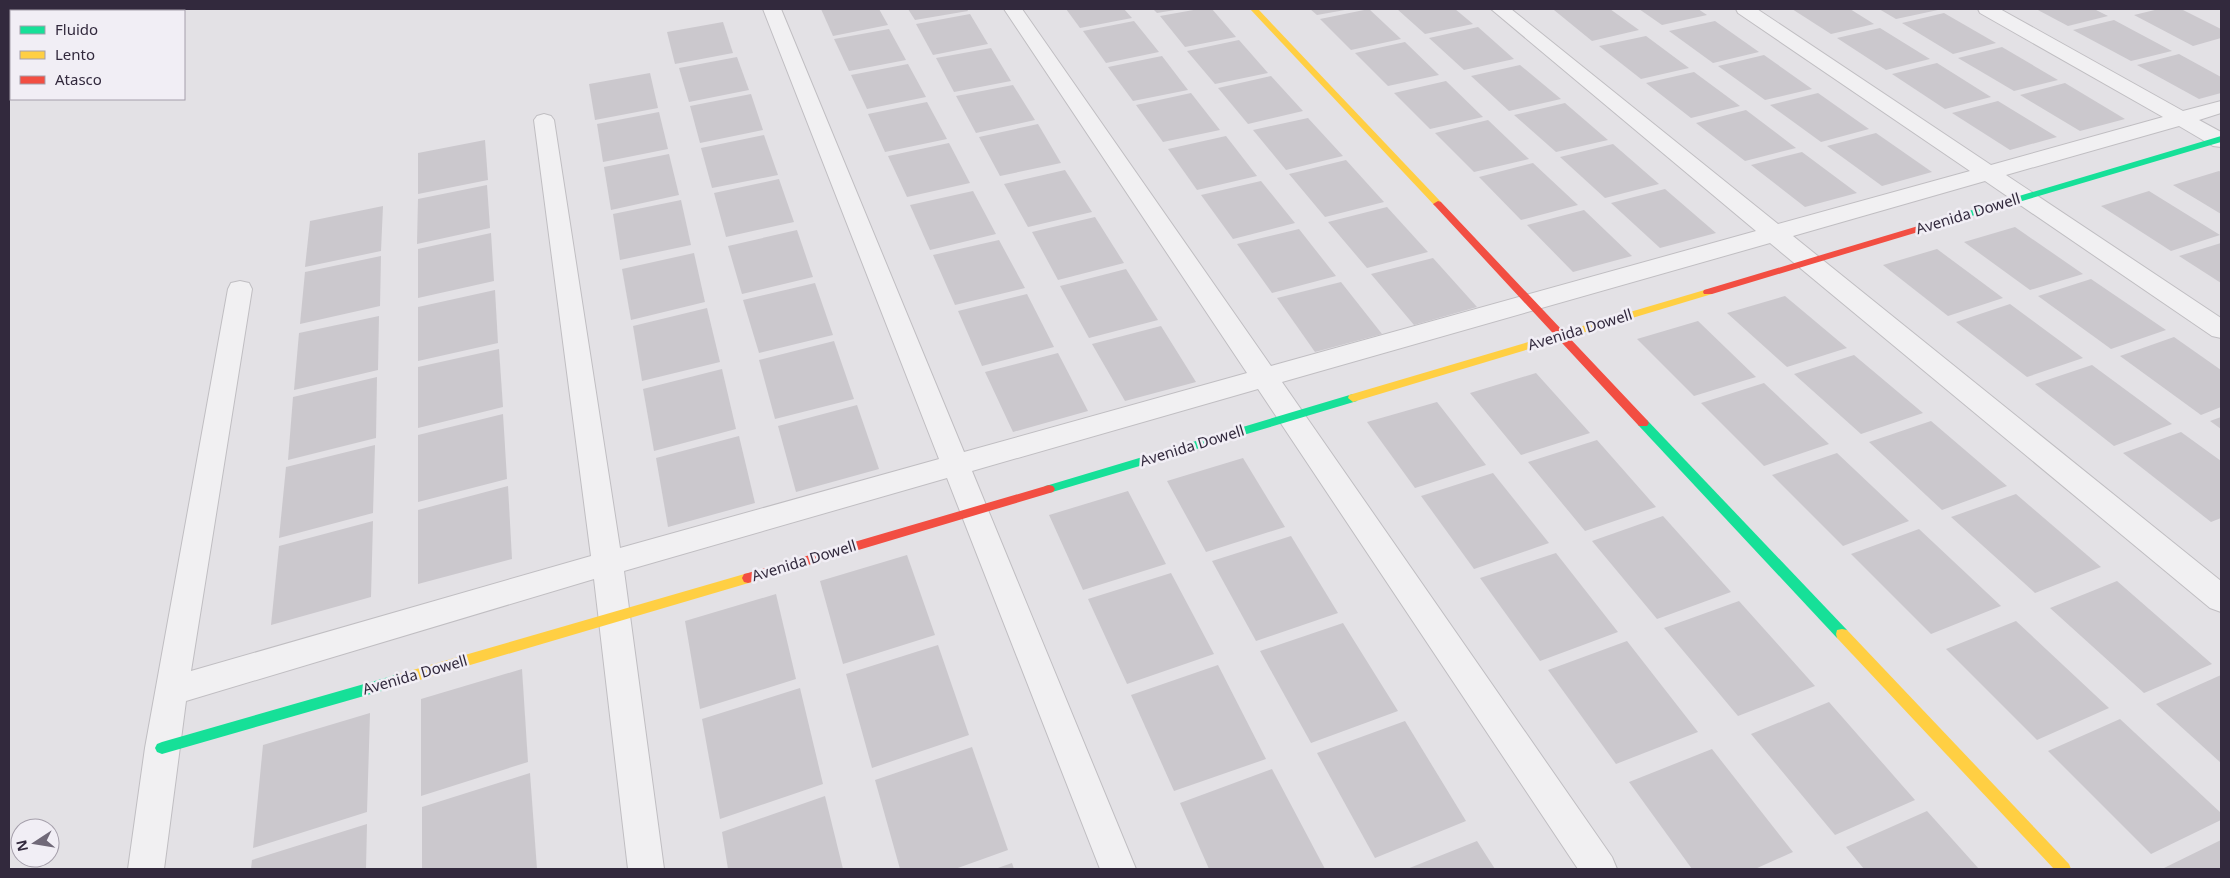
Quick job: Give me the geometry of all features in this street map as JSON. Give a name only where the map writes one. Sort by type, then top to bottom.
[{"type":"street","points":[[772,9],[1118,869]]},
{"type":"street","points":[[1013,9],[1599,869]]},
{"type":"street","points":[[1254,9],[2064,869]]},
{"type":"street","points":[[1500,9],[2221,599]]},
{"type":"street","points":[[1745,9],[2221,330]]},
{"type":"street","points":[[1987,9],[2221,140]]},
{"type":"street","points":[[172,691],[606,564],[2221,107]]},
{"type":"street","points":[[544,120],[614,617],[646,869]]},
{"type":"street","name":"Avenida Dowell","points":[[162,748],[974,511],[2221,140]]},
{"type":"street","points":[[146,869],[162,748],[240,288]]},
{"type":"building","points":[[821,9],[879,9],[888,25],[833,36]]},
{"type":"building","points":[[908,9],[967,9],[968,11],[915,20]]},
{"type":"building","points":[[1066,9],[1124,9],[1132,18],[1080,28]]},
{"type":"building","points":[[1153,9],[1175,9],[1175,10],[1157,13]]},
{"type":"building","points":[[1199,9],[1212,9],[1236,37],[1185,47],[1160,16]]},
{"type":"building","points":[[1310,9],[1345,9],[1345,10],[1317,15]]},
{"type":"building","points":[[1369,9],[1401,39],[1351,50],[1320,19]]},
{"type":"building","points":[[1397,9],[1455,9],[1473,24],[1425,34]]},
{"type":"building","points":[[1610,9],[1639,30],[1592,41],[1554,10]]},
{"type":"building","points":[[1639,9],[1698,9],[1707,15],[1662,25]]},
{"type":"building","points":[[1792,9],[1850,9],[1874,24],[1831,34]]},
{"type":"building","points":[[1879,9],[1938,9],[1938,10],[1896,19]]},
{"type":"building","points":[[2036,9],[2094,9],[2108,16],[2068,26]]},
{"type":"building","points":[[2159,9],[2181,9],[2221,29],[2221,38],[2193,46],[2134,15]]},
{"type":"building","points":[[1944,13],[1996,43],[1953,54],[1902,23]]},
{"type":"building","points":[[970,14],[988,44],[933,55],[916,24]]},
{"type":"building","points":[[2114,20],[2172,51],[2131,61],[2073,30]]},
{"type":"building","points":[[1134,21],[1159,52],[1106,63],[1083,31]]},
{"type":"building","points":[[1715,21],[1759,52],[1713,63],[1669,31]]},
{"type":"building","points":[[723,22],[733,53],[675,64],[667,32]]},
{"type":"building","points":[[1478,27],[1514,59],[1464,70],[1429,38]]},
{"type":"building","points":[[1880,28],[1930,59],[1886,70],[1837,38]]},
{"type":"building","points":[[889,29],[906,60],[849,71],[834,39]]},
{"type":"building","points":[[1646,36],[1689,68],[1641,79],[1599,46]]},
{"type":"building","points":[[1239,40],[1268,73],[1215,84],[1187,51]]},
{"type":"building","points":[[1405,42],[1439,75],[1388,86],[1355,53]]},
{"type":"building","points":[[2002,47],[2058,80],[2014,91],[1958,58]]},
{"type":"building","points":[[991,48],[1011,81],[954,92],[936,58]]},
{"type":"building","points":[[2179,54],[2221,77],[2221,93],[2199,99],[2137,65]]},
{"type":"building","points":[[1764,55],[1812,89],[1765,100],[1718,66]]},
{"type":"building","points":[[1162,56],[1188,90],[1133,101],[1108,67]]},
{"type":"building","points":[[737,57],[749,90],[689,102],[679,68]]},
{"type":"building","points":[[1937,63],[1991,97],[1945,109],[1892,74]]},
{"type":"building","points":[[908,64],[926,97],[867,109],[851,75]]},
{"type":"building","points":[[1520,65],[1561,99],[1509,111],[1471,76]]},
{"type":"building","points":[[1694,72],[1740,106],[1691,118],[1646,83]]},
{"type":"building","points":[[650,73],[658,108],[595,120],[589,84]]},
{"type":"building","points":[[1271,76],[1303,111],[1248,124],[1218,88]]},
{"type":"building","points":[[1446,81],[1483,117],[1430,129],[1394,93]]},
{"type":"building","points":[[2065,83],[2125,119],[2080,131],[2020,95]]},
{"type":"building","points":[[1013,85],[1035,120],[976,133],[956,96]]},
{"type":"building","points":[[1191,93],[1220,130],[1163,142],[1136,105]]},
{"type":"building","points":[[1818,93],[1869,129],[1821,142],[1770,105]]},
{"type":"building","points":[[751,94],[763,130],[700,143],[690,106]]},
{"type":"building","points":[[1998,101],[2057,137],[2010,150],[1952,113]]},
{"type":"building","points":[[927,102],[947,139],[885,152],[868,114]]},
{"type":"building","points":[[1565,103],[1608,140],[1556,152],[1514,115]]},
{"type":"building","points":[[1746,110],[1796,148],[1745,161],[1696,123]]},
{"type":"building","points":[[659,112],[668,149],[603,162],[597,124]]},
{"type":"building","points":[[1308,118],[1343,156],[1286,170],[1253,130]]},
{"type":"building","points":[[1488,120],[1529,159],[1474,172],[1435,133]]},
{"type":"building","points":[[1038,124],[1061,163],[1000,176],[979,137]]},
{"type":"building","points":[[1876,133],[1932,172],[1882,186],[1827,146]]},
{"type":"building","points":[[764,135],[778,175],[712,188],[701,148]]},
{"type":"building","points":[[1226,136],[1257,176],[1197,190],[1168,149]]},
{"type":"building","points":[[485,140],[488,180],[418,194],[418,153]]},
{"type":"building","points":[[949,143],[970,183],[907,197],[888,156]]},
{"type":"building","points":[[1613,144],[1659,184],[1605,198],[1560,157]]},
{"type":"building","points":[[1802,152],[1857,193],[1805,207],[1751,165]]},
{"type":"building","points":[[669,154],[679,195],[611,210],[604,167]]},
{"type":"building","points":[[1346,160],[1384,202],[1325,217],[1289,174]]},
{"type":"building","points":[[1533,163],[1578,205],[1521,220],[1479,177]]},
{"type":"building","points":[[1065,170],[1092,212],[1028,227],[1004,184]]},
{"type":"building","points":[[2221,172],[2221,214],[2173,185]]},
{"type":"building","points":[[779,179],[794,222],[726,237],[714,193]]},
{"type":"building","points":[[1261,181],[1295,223],[1233,239],[1201,195]]},
{"type":"building","points":[[487,185],[490,228],[417,244],[418,199]]},
{"type":"building","points":[[1665,189],[1716,233],[1660,248],[1611,203]]},
{"type":"building","points":[[973,191],[996,234],[930,250],[910,205]]},
{"type":"building","points":[[2149,191],[2220,235],[2171,251],[2101,206]]},
{"type":"building","points":[[681,200],[691,245],[620,260],[613,214]]},
{"type":"building","points":[[383,206],[381,251],[305,267],[310,221]]},
{"type":"building","points":[[1387,207],[1428,252],[1367,268],[1328,222]]},
{"type":"building","points":[[1584,210],[1632,256],[1573,272],[1527,225]]},
{"type":"building","points":[[1095,217],[1124,263],[1058,280],[1032,232]]},
{"type":"building","points":[[2015,227],[2083,274],[2030,290],[1964,242]]},
{"type":"building","points":[[1299,229],[1336,276],[1272,293],[1237,244]]},
{"type":"building","points":[[797,230],[813,277],[742,294],[728,246]]},
{"type":"building","points":[[491,233],[494,281],[418,298],[418,249]]},
{"type":"building","points":[[999,240],[1025,288],[955,305],[933,255]]},
{"type":"building","points":[[2221,243],[2221,283],[2179,256]]},
{"type":"building","points":[[1937,249],[2003,298],[1948,316],[1883,265]]},
{"type":"building","points":[[694,253],[705,302],[631,320],[622,269]]},
{"type":"building","points":[[381,256],[380,306],[300,324],[305,272]]},
{"type":"building","points":[[1433,258],[1477,307],[1414,325],[1371,274]]},
{"type":"building","points":[[1126,269],[1158,320],[1089,338],[1060,286]]},
{"type":"building","points":[[2091,279],[2166,330],[2111,349],[2038,296]]},
{"type":"building","points":[[1341,282],[1382,334],[1315,352],[1277,298]]},
{"type":"building","points":[[815,283],[833,335],[759,353],[743,300]]},
{"type":"building","points":[[495,290],[498,343],[418,361],[418,307]]},
{"type":"building","points":[[1027,294],[1054,347],[982,366],[958,311]]},
{"type":"building","points":[[1785,296],[1847,348],[1787,367],[1727,313]]},
{"type":"building","points":[[2010,304],[2083,358],[2027,377],[1956,322]]},
{"type":"building","points":[[707,308],[720,362],[642,381],[633,326]]},
{"type":"building","points":[[379,316],[378,370],[294,390],[299,333]]},
{"type":"building","points":[[1698,321],[1756,377],[1694,396],[1637,339]]},
{"type":"building","points":[[1161,326],[1196,382],[1125,401],[1092,344]]},
{"type":"building","points":[[2174,337],[2221,370],[2221,407],[2201,415],[2120,356]]},
{"type":"building","points":[[834,341],[854,399],[775,419],[759,360]]},
{"type":"building","points":[[499,349],[503,407],[418,428],[418,367]]},
{"type":"building","points":[[1058,353],[1088,411],[1013,432],[985,372]]},
{"type":"building","points":[[1854,355],[1923,413],[1861,434],[1794,374]]},
{"type":"building","points":[[2092,365],[2172,424],[2114,446],[2035,384]]},
{"type":"building","points":[[722,369],[736,429],[654,451],[643,389]]},
{"type":"building","points":[[1536,373],[1590,433],[1521,455],[1470,393]]},
{"type":"building","points":[[377,377],[376,438],[288,460],[293,397]]},
{"type":"building","points":[[1764,383],[1829,444],[1764,466],[1701,403]]},
{"type":"building","points":[[1437,402],[1486,465],[1415,488],[1367,422]]},
{"type":"building","points":[[857,405],[879,469],[796,492],[778,426]]},
{"type":"building","points":[[503,414],[507,479],[418,502],[418,435]]},
{"type":"building","points":[[2221,417],[2221,429],[2210,421]]},
{"type":"building","points":[[1931,421],[2007,486],[1942,510],[1869,442]]},
{"type":"building","points":[[2181,432],[2221,461],[2221,518],[2211,522],[2123,453]]},
{"type":"building","points":[[739,436],[755,503],[668,527],[656,458]]},
{"type":"building","points":[[1597,440],[1656,507],[1585,531],[1528,462]]},
{"type":"building","points":[[375,445],[373,513],[279,538],[286,467]]},
{"type":"building","points":[[1837,453],[1909,521],[1843,546],[1772,475]]},
{"type":"building","points":[[1243,458],[1285,527],[1206,552],[1167,481]]},
{"type":"building","points":[[1493,473],[1549,543],[1474,569],[1421,496]]},
{"type":"building","points":[[508,486],[512,559],[418,584],[418,510]]},
{"type":"building","points":[[1128,491],[1166,564],[1083,590],[1049,515]]},
{"type":"building","points":[[2016,494],[2101,567],[2035,593],[1951,517]]},
{"type":"building","points":[[1663,516],[1731,592],[1657,619],[1592,541]]},
{"type":"building","points":[[373,521],[371,597],[271,625],[279,546]]},
{"type":"building","points":[[1919,529],[2001,606],[1931,634],[1851,554]]},
{"type":"building","points":[[1291,536],[1338,613],[1256,641],[1212,561]]},
{"type":"building","points":[[1556,553],[1618,632],[1540,661],[1480,578]]},
{"type":"building","points":[[907,555],[935,635],[843,664],[820,581]]},
{"type":"building","points":[[1171,573],[1214,654],[1127,684],[1088,599]]},
{"type":"building","points":[[2117,581],[2212,664],[2144,693],[2050,608]]},
{"type":"building","points":[[776,594],[796,679],[700,709],[685,621]]},
{"type":"building","points":[[1739,601],[1815,686],[1738,716],[1664,628]]},
{"type":"building","points":[[2016,621],[2109,708],[2037,740],[1946,649]]},
{"type":"building","points":[[1343,623],[1398,711],[1311,743],[1260,651]]},
{"type":"building","points":[[1627,641],[1698,732],[1616,764],[1548,670]]},
{"type":"building","points":[[938,645],[969,735],[872,768],[846,674]]},
{"type":"building","points":[[1218,665],[1266,759],[1174,791],[1131,695]]},
{"type":"building","points":[[522,669],[528,762],[421,796],[421,699]]},
{"type":"building","points":[[2221,675],[2221,763],[2156,704]]},
{"type":"building","points":[[800,688],[823,784],[720,819],[702,719]]},
{"type":"building","points":[[1829,702],[1915,800],[1835,835],[1751,734]]},
{"type":"building","points":[[370,713],[367,812],[253,848],[263,745]]},
{"type":"building","points":[[2120,719],[2221,813],[2221,820],[2151,854],[2048,751]]},
{"type":"building","points":[[1405,721],[1466,821],[1375,858],[1317,753]]},
{"type":"building","points":[[972,747],[1008,850],[955,869],[900,869],[875,780]]},
{"type":"building","points":[[1712,749],[1793,852],[1755,869],[1692,869],[1629,782]]},
{"type":"building","points":[[1272,769],[1325,869],[1209,869],[1180,803]]},
{"type":"building","points":[[530,773],[537,869],[422,869],[422,807]]},
{"type":"building","points":[[825,796],[843,869],[728,869],[722,832]]},
{"type":"building","points":[[1927,811],[1979,869],[1864,869],[1846,847]]},
{"type":"building","points":[[367,824],[366,869],[251,869],[252,860]]},
{"type":"building","points":[[2221,840],[2221,869],[2164,868]]},
{"type":"building","points":[[1477,841],[1495,869],[1407,869]]},
{"type":"building","points":[[1012,863],[1014,869],[995,869]]},
{"type":"traffic: fast","points":[[1955,218],[2221,139]]},
{"type":"traffic: fast","points":[[1049,489],[1353,398]]},
{"type":"traffic: fast","points":[[1643,423],[1842,634]]},
{"type":"traffic: fast","points":[[162,748],[399,680]]},
{"type":"traffic: slow","points":[[1254,9],[1438,204]]},
{"type":"traffic: slow","points":[[1353,398],[1708,292]]},
{"type":"traffic: slow","points":[[399,680],[748,578]]},
{"type":"traffic: slow","points":[[1842,634],[2064,869]]},
{"type":"traffic: jam","points":[[1438,204],[1643,423]]},
{"type":"traffic: jam","points":[[1708,292],[1955,218]]},
{"type":"traffic: jam","points":[[748,578],[1049,489]]}]
